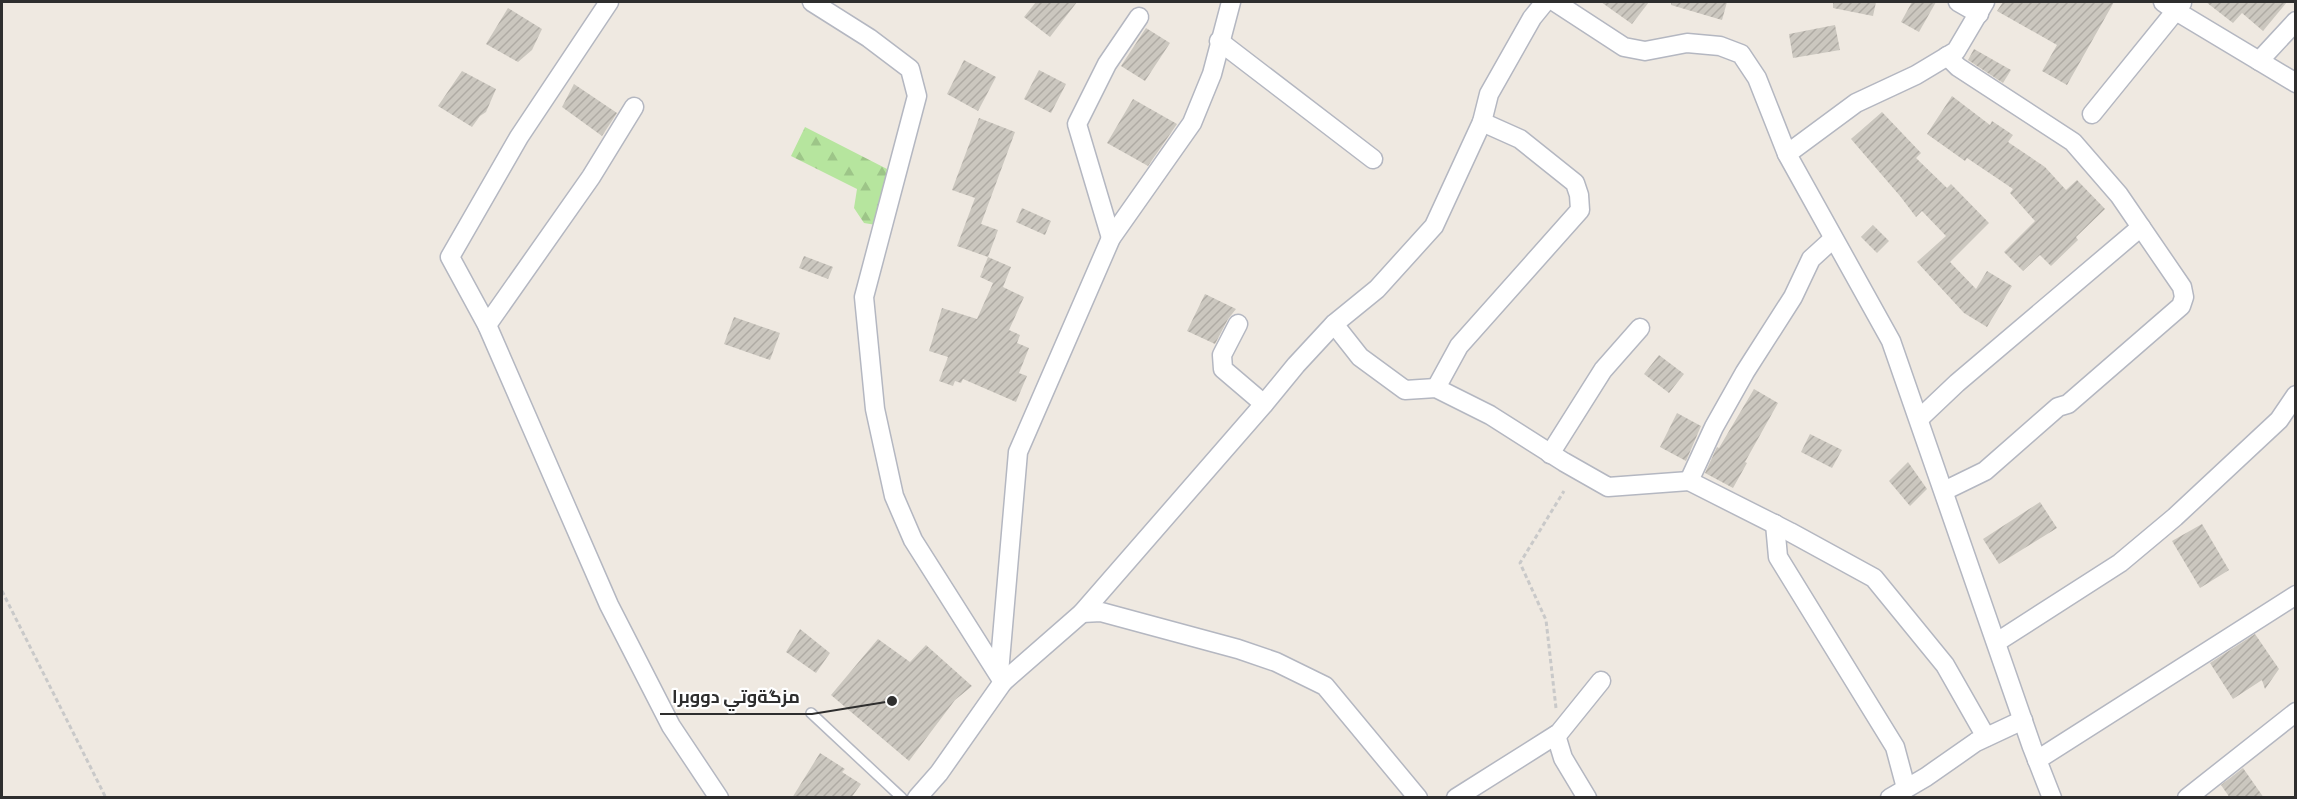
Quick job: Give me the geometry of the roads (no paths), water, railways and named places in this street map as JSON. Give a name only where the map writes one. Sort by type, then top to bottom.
[{"type":"street","points":[[609,2],[519,136],[450,257],[487,325],[609,605],[671,726],[719,798]]},
{"type":"street","points":[[812,2],[910,69],[917,96],[864,297],[875,410],[894,496],[913,540],[1001,677]]},
{"type":"street","points":[[1001,677],[1018,452],[1111,238],[1192,123],[1212,74],[1231,2]]},
{"type":"street","points":[[923,796],[1001,677],[1082,613],[1296,365],[1334,324],[1377,289],[1434,226],[1482,122],[1489,94],[1532,18],[1545,2]]},
{"type":"street","points":[[1556,2],[1624,47],[1646,51],[1687,43],[1720,46],[1741,54],[1757,78],[1787,154],[1891,341],[2052,798]]},
{"type":"street","points":[[1787,154],[1856,103],[1916,75],[1956,51],[1982,8],[1958,2]]},
{"type":"street","points":[[2092,114],[2174,5],[2295,83]]},
{"type":"street","points":[[1111,238],[1077,123],[1107,64],[1139,17]]},
{"type":"street","points":[[2259,61],[2295,21]]},
{"type":"street","points":[[1219,41],[1373,159]]},
{"type":"street","points":[[1944,491],[1985,471],[2058,407],[2068,404],[2181,306],[2184,297],[2182,287],[2119,195],[2073,142],[1958,67],[1947,56]]},
{"type":"street","points":[[487,325],[591,177],[634,107]]},
{"type":"street","points":[[1436,388],[1459,346],[1580,210],[1575,183],[1520,139],[1482,122]]},
{"type":"street","points":[[1919,418],[1957,383],[2141,228]]},
{"type":"street","points":[[1689,480],[1714,427],[1745,372],[1793,297],[1811,259],[1833,239]]},
{"type":"street","points":[[1238,324],[1222,355],[1223,369],[1264,404]]},
{"type":"street","points":[[1334,324],[1360,357],[1405,390],[1436,388],[1490,415],[1608,487],[1689,480],[1874,579],[1945,665],[1986,737]]},
{"type":"street","points":[[1550,453],[1603,370],[1640,328]]},
{"type":"street","points":[[1997,642],[2129,556],[2175,517],[2279,420],[2295,395]]},
{"type":"street","points":[[1775,524],[1778,557],[1895,747],[1906,788]]},
{"type":"street","points":[[2037,760],[2295,595]]},
{"type":"street","points":[[1082,613],[1101,612],[1238,648],[1276,662],[1325,686],[1418,798]]},
{"type":"street","points":[[1456,798],[1558,734],[1601,681]]},
{"type":"street","points":[[2187,798],[2295,712]]},
{"type":"street","points":[[1890,798],[1986,737],[2023,720]]},
{"type":"street","points":[[1558,734],[1563,758],[1571,775],[1587,798]]},
{"type":"lane","points":[[811,713],[902,798]]},
{"type":"place","name":"مزگةوتي دووبرا","points":[[892,701]]}]
